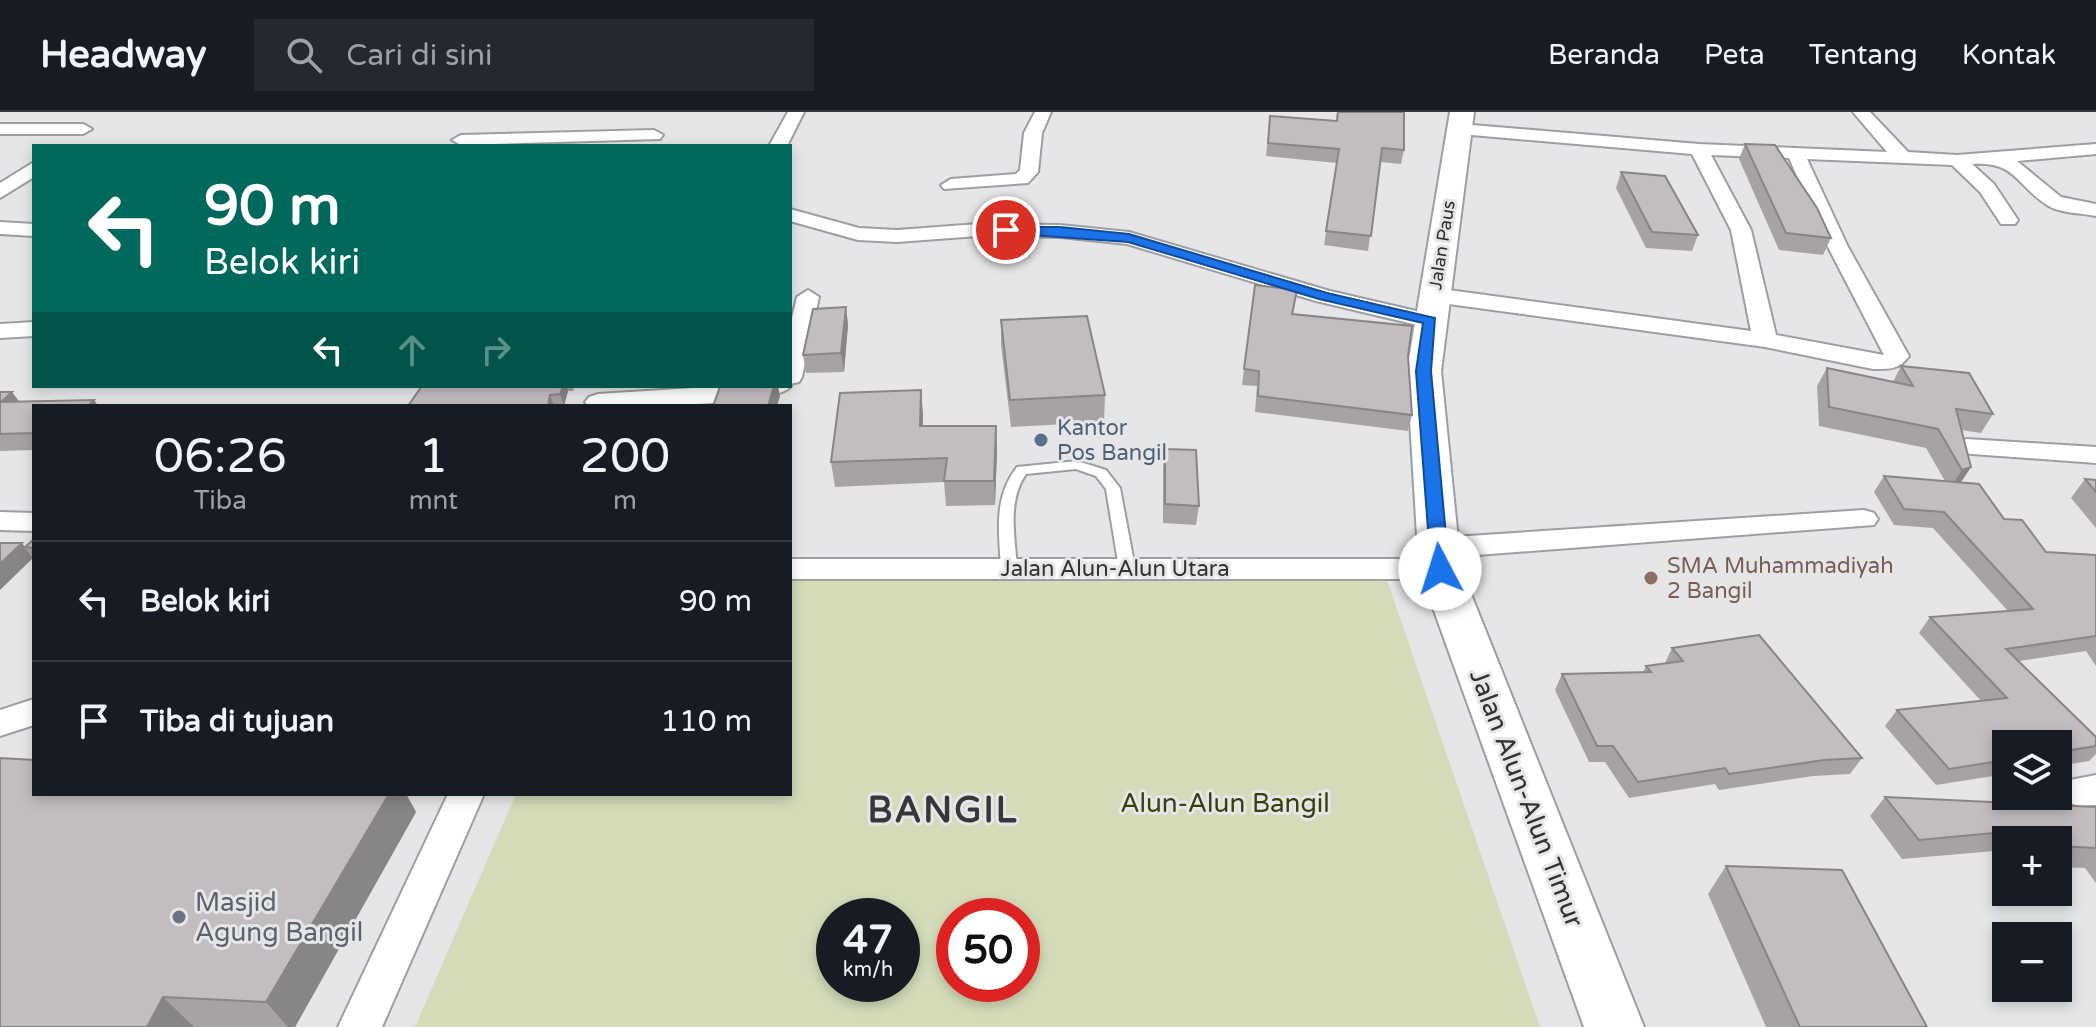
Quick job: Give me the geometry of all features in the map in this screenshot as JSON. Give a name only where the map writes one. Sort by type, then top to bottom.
[{"type":"main road","name":"Jalan Paus","points":[[1439,558],[1424,371],[1461,121]]},
{"type":"main road","name":"Jalan Alun-Alun Timur","points":[[1439,558],[1614,1027]]},
{"type":"street","points":[[461,140],[652,141],[660,112]]},
{"type":"street","points":[[779,144],[796,112]]},
{"type":"street","points":[[951,185],[1021,179],[1029,172],[1033,133],[1043,112]]},
{"type":"street","points":[[1861,112],[1902,157]]},
{"type":"street","points":[[1461,121],[1699,149],[1796,154],[1957,160],[2096,149]]},
{"type":"street","points":[[0,129],[88,125],[64,144]]},
{"type":"street","points":[[1699,149],[1741,230],[1765,340]]},
{"type":"street","points":[[792,216],[858,234],[897,236],[992,230],[1060,231],[1129,238],[1324,296],[1765,340],[1873,362],[1891,362],[1897,356],[1873,306],[1838,247],[1796,154]]},
{"type":"street","points":[[1997,158],[2017,168],[2055,202],[2096,210]]},
{"type":"street","points":[[1957,160],[1987,188],[2008,220]]},
{"type":"street","points":[[11,164],[32,165]]},
{"type":"street","points":[[0,192],[32,167]]},
{"type":"street","points":[[0,228],[32,230]]},
{"type":"street","points":[[792,368],[808,297]]},
{"type":"street","points":[[1,331],[32,329]]},
{"type":"street","points":[[599,398],[764,391],[773,388]]},
{"type":"street","points":[[1967,447],[2096,455]]},
{"type":"street","name":"Jalan Alun-Alun Utara","points":[[792,569],[1127,568],[1439,558],[1864,519]]},
{"type":"street","points":[[0,521],[32,522]]},
{"type":"street","points":[[0,723],[32,713]]},
{"type":"street","points":[[360,1027],[465,796]]},
{"type":"lane","points":[[1009,568],[1007,499],[1010,483],[1022,470],[1077,465],[1101,473],[1113,488],[1127,568]]},
{"type":"green space","name":"Alun-Alun Bangil","points":[[1386,577],[1540,1027],[415,1027],[515,796],[792,796],[792,580]]},
{"type":"building","points":[[1338,112],[1404,112],[1404,150],[1382,148],[1371,236],[1326,231],[1339,149],[1268,143],[1270,116],[1337,121]]},
{"type":"building","points":[[1745,144],[1775,145],[1817,208],[1831,238],[1786,233]]},
{"type":"building","points":[[1621,172],[1665,176],[1698,235],[1652,232]]},
{"type":"building","points":[[1255,285],[1297,290],[1292,314],[1412,326],[1408,356],[1412,415],[1258,396],[1259,371],[1244,369]]},
{"type":"building","points":[[846,307],[841,353],[803,355],[813,309]]},
{"type":"building","points":[[1087,316],[1105,395],[1010,400],[1001,320]]},
{"type":"building","points":[[1901,366],[1969,373],[1993,414],[1956,409],[1971,467],[1962,470],[1938,429],[1829,407],[1827,368],[1913,386]]},
{"type":"building","points":[[421,388],[562,388],[560,394],[550,395],[548,404],[409,404]]},
{"type":"building","points":[[720,388],[773,388],[769,404],[714,404]]},
{"type":"building","points":[[921,390],[920,426],[996,426],[994,481],[944,481],[947,458],[831,462],[840,393]]},
{"type":"building","points":[[0,392],[12,392],[1,402],[94,400],[90,404],[32,404],[32,433],[0,434]]},
{"type":"building","points":[[1165,449],[1196,450],[1199,506],[1165,504]]},
{"type":"building","points":[[1884,476],[1979,484],[2004,519],[2022,520],[2046,552],[2096,555],[2096,636],[2006,649],[2096,737],[2096,746],[2072,750],[2072,730],[1992,730],[1992,762],[1949,769],[1897,710],[2007,698],[1930,617],[2033,609],[1944,512],[1904,509]]},
{"type":"building","points":[[2085,479],[2096,480],[2096,492]]},
{"type":"building","points":[[0,543],[22,543],[0,564]]},
{"type":"building","points":[[1759,635],[1862,758],[1824,760],[1729,774],[1725,768],[1638,782],[1613,746],[1597,746],[1562,674],[1651,672],[1646,666],[1683,661],[1672,648]]},
{"type":"building","name":"Masjid Agung Bangil","points":[[0,758],[32,760],[32,796],[388,796],[266,1002],[163,997],[147,1027],[0,1027]]},
{"type":"building","points":[[1885,797],[1992,802],[1992,810],[2096,807],[2096,848],[2072,847],[2072,826],[1992,826],[1992,833],[1919,840]]},
{"type":"building","points":[[1726,866],[1842,870],[1927,1027],[1800,1027]]},
{"type":"place","name":"Kantor Pos Bangil","points":[[1041,440]]},
{"type":"place","name":"SMA Muhammadiyah 2 Bangil","points":[[1651,578]]},
{"type":"place","name":"Masjid Agung Bangil","points":[[179,917]]},
{"type":"district","name":"BANGIL","points":[[943,809]]},
{"type":"route","points":[[1006,230],[1060,231],[1129,238],[1324,296],[1430,321],[1424,371],[1440,569]]}]
